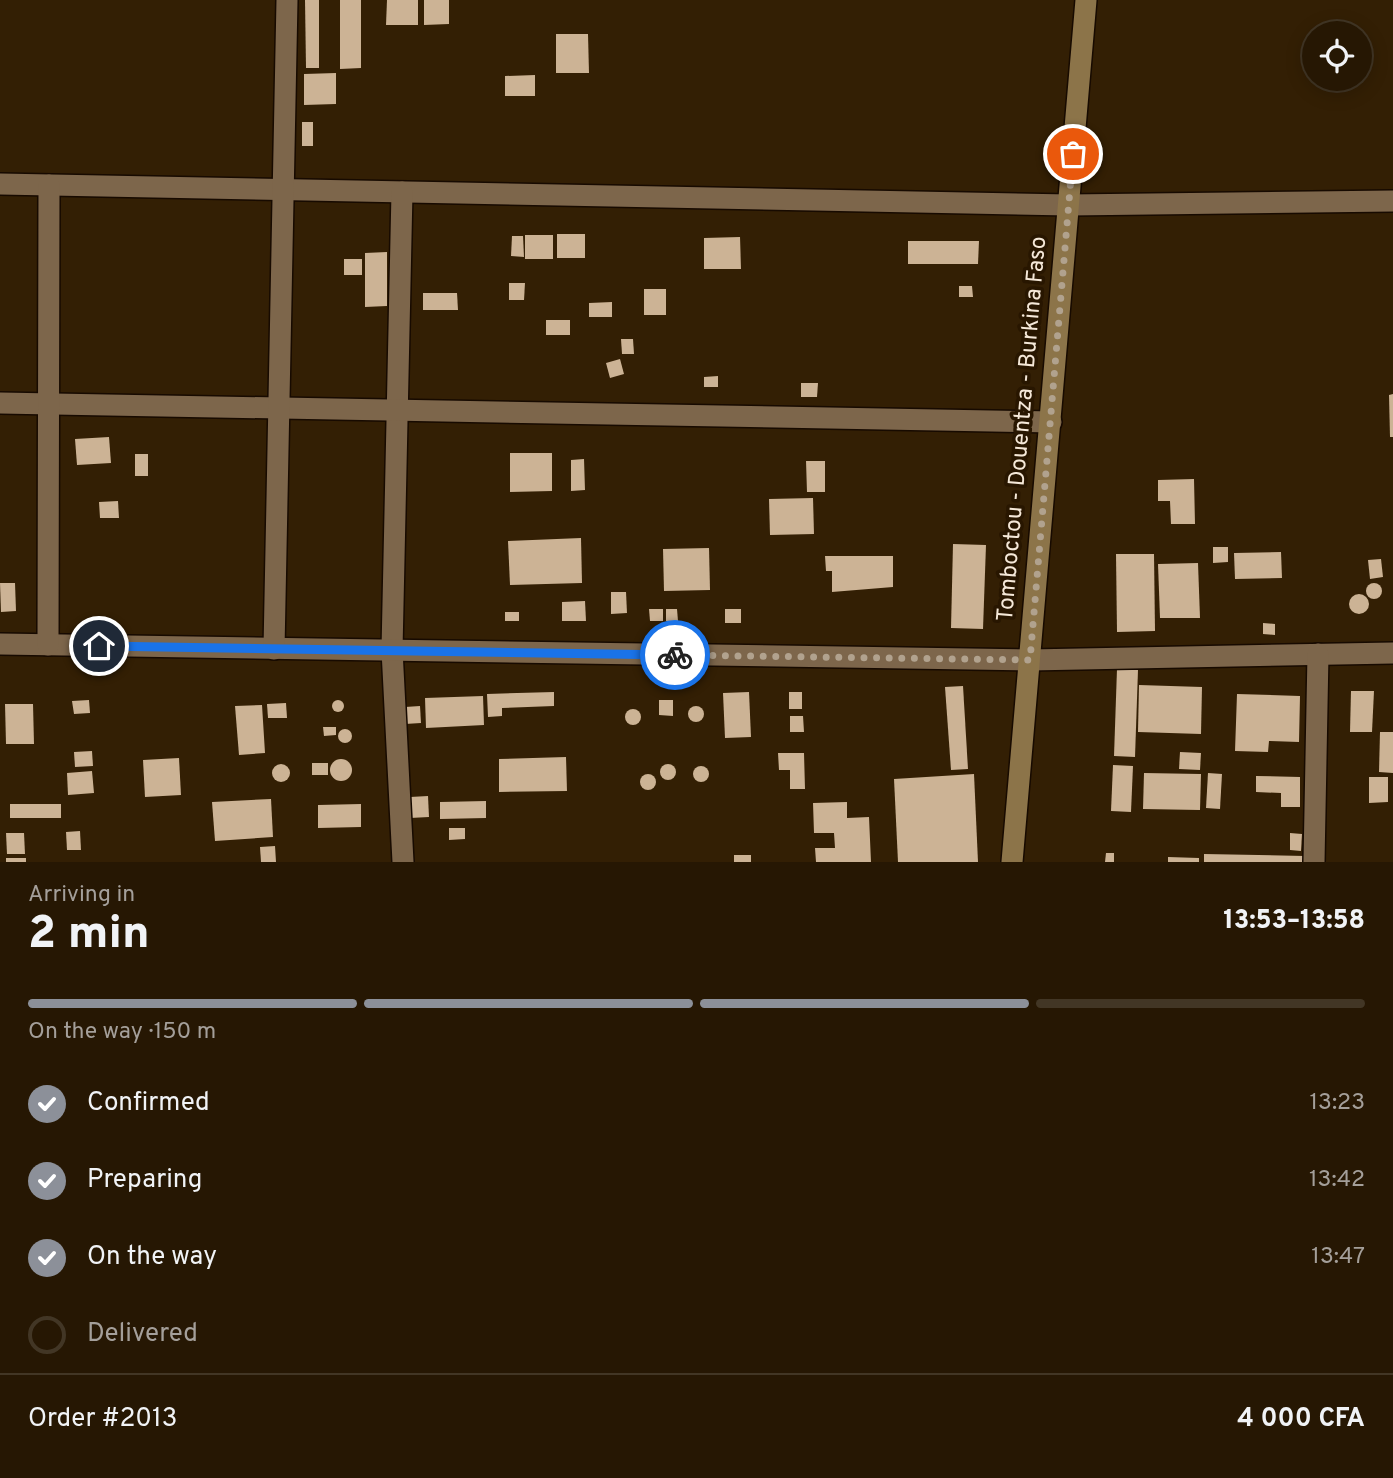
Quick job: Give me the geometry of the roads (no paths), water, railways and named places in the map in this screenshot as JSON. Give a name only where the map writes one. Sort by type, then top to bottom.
[{"type":"main road","name":"Tomboctou - Douentza - Burkina Faso","points":[[1012,862],[1086,0]]},
{"type":"street","points":[[274,649],[287,0]]},
{"type":"street","points":[[0,184],[1069,205],[1393,201]]},
{"type":"street","points":[[48,645],[49,185]]},
{"type":"street","points":[[402,192],[392,650],[403,862]]},
{"type":"street","points":[[0,404],[1051,422]]},
{"type":"street","points":[[0,644],[1030,660],[1393,653]]},
{"type":"street","points":[[1314,862],[1318,654]]}]
